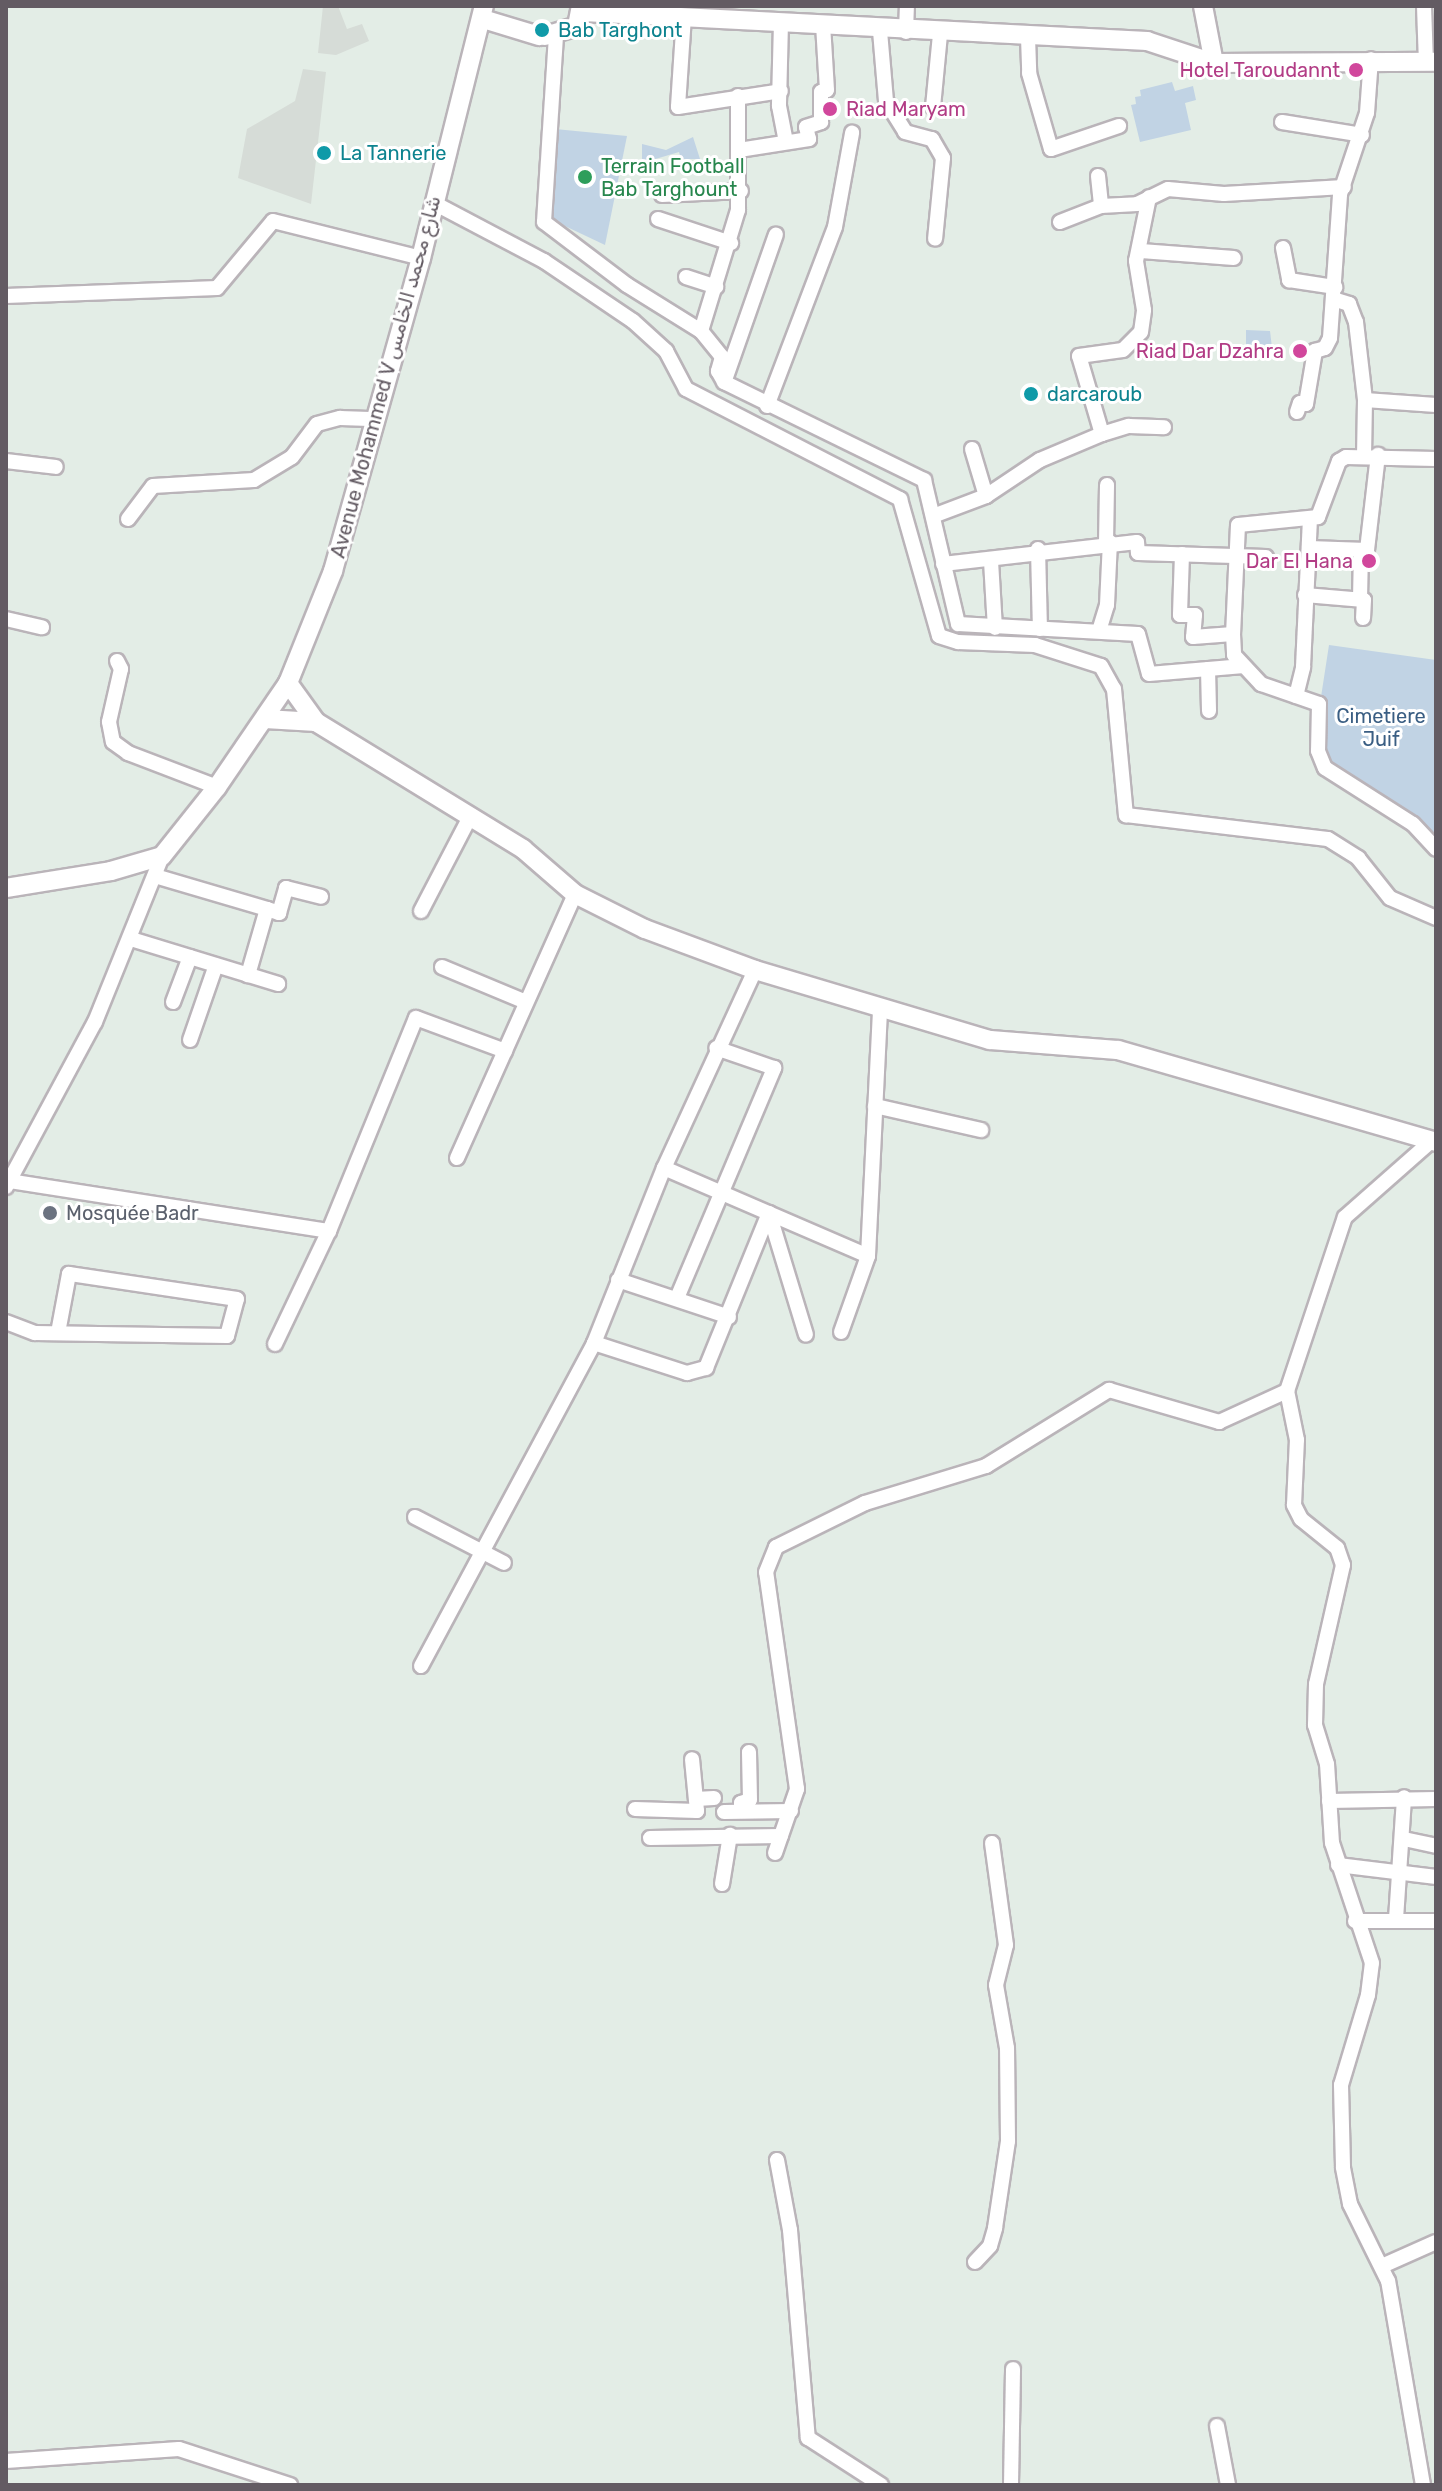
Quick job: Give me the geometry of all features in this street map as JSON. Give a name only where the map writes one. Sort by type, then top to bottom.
[{"type":"street","points":[[906,32],[907,6]]},
{"type":"street","points":[[1203,6],[1214,63]]},
{"type":"street","points":[[1244,666],[1149,674],[1138,634],[995,628],[956,621],[927,485],[911,470],[767,406],[724,382],[718,371],[722,357],[701,331],[627,285],[544,222],[547,36],[577,26],[582,9],[652,11],[684,16],[777,17],[880,31],[1147,41],[1214,63],[1371,59],[1431,62],[1424,6]]},
{"type":"street","name":"Avenue Mohammed V شارع محمد الخامس","points":[[162,856],[217,787],[265,719],[288,683],[320,612],[421,258],[483,13],[547,36]]},
{"type":"street","points":[[684,16],[676,105],[687,108],[738,96],[781,91]]},
{"type":"street","points":[[777,17],[786,141]]},
{"type":"street","points":[[739,150],[809,139],[806,127],[824,116],[823,24]]},
{"type":"street","points":[[880,31],[886,101],[905,132],[932,139],[943,158],[935,239]]},
{"type":"street","points":[[933,107],[940,34]]},
{"type":"street","points":[[1028,37],[1029,73],[1051,149],[1119,126]]},
{"type":"street","points":[[1297,412],[1300,403],[1306,404],[1315,351],[1329,342],[1344,187],[1362,135],[1371,59]]},
{"type":"street","points":[[701,331],[731,243],[741,191],[738,96]]},
{"type":"street","points":[[1282,122],[1362,135]]},
{"type":"street","points":[[767,406],[835,227],[852,133]]},
{"type":"street","points":[[1098,176],[1101,206]]},
{"type":"street","points":[[1060,222],[1101,206],[1137,204],[1172,189],[1224,194],[1344,187]]},
{"type":"street","points":[[662,195],[741,191]]},
{"type":"street","points":[[1102,434],[1079,356],[1123,350],[1141,332],[1144,310],[1136,261],[1141,251],[1149,197]]},
{"type":"street","points":[[434,203],[544,261],[633,321],[666,351],[686,389],[900,499],[939,636],[958,642],[1035,645],[1101,666],[1114,689],[1121,803],[1131,818],[1328,839],[1358,858],[1390,898],[1436,918]]},
{"type":"street","points":[[658,219],[731,243]]},
{"type":"street","points":[[6,296],[217,288],[273,221],[421,258]]},
{"type":"street","points":[[724,382],[776,234]]},
{"type":"street","points":[[1283,248],[1289,280],[1334,293],[1349,304],[1353,312],[1371,455],[1375,513],[1367,550],[1309,548]]},
{"type":"street","points":[[1141,251],[1234,258]]},
{"type":"street","points":[[686,277],[716,287]]},
{"type":"street","points":[[1365,400],[1436,405]]},
{"type":"street","points":[[128,519],[153,486],[254,480],[292,457],[317,424],[340,418],[377,419]]},
{"type":"street","points":[[933,516],[986,496],[1040,460],[1102,434],[1129,426],[1164,427]]},
{"type":"street","points":[[972,449],[986,496]]},
{"type":"street","points":[[1436,459],[1371,455],[1339,461],[1318,517],[1238,525],[1234,558],[1233,634],[1234,655],[1261,684],[1319,704],[1318,751],[1325,768],[1413,824],[1436,849]]},
{"type":"street","points":[[6,461],[56,467]]},
{"type":"street","points":[[1099,631],[1107,605],[1107,485]]},
{"type":"street","points":[[1296,696],[1303,667],[1310,519]]},
{"type":"street","points":[[943,564],[991,561],[1038,549],[1137,542],[1138,553],[1266,557]]},
{"type":"street","points":[[1038,549],[1040,629]]},
{"type":"street","points":[[1361,550],[1360,599],[1363,618]]},
{"type":"street","points":[[1182,554],[1180,615],[1195,615],[1193,637],[1233,634]]},
{"type":"street","points":[[991,561],[995,628]]},
{"type":"street","points":[[1305,595],[1360,599]]},
{"type":"street","points":[[6,619],[42,627]]},
{"type":"street","points":[[117,661],[121,669],[109,722],[113,742],[128,753],[217,787]]},
{"type":"street","points":[[1208,669],[1209,711]]},
{"type":"street","points":[[288,683],[316,722],[471,815],[575,894],[645,929],[755,970],[1000,1043],[1118,1050],[1433,1142]]},
{"type":"street","points":[[265,719],[316,722]]},
{"type":"street","points":[[421,911],[471,815]]},
{"type":"street","points":[[162,856],[131,939],[70,1072],[8,1184],[329,1231]]},
{"type":"street","points":[[6,888],[111,871],[162,856]]},
{"type":"street","points":[[155,876],[279,913],[286,888],[321,897]]},
{"type":"street","points":[[457,1158],[575,894]]},
{"type":"street","points":[[248,975],[267,909]]},
{"type":"street","points":[[131,939],[278,984]]},
{"type":"street","points":[[173,1002],[190,957]]},
{"type":"street","points":[[190,1040],[216,965]]},
{"type":"street","points":[[442,967],[526,1002]]},
{"type":"street","points":[[421,1666],[594,1343],[664,1168],[716,1048],[755,970]]},
{"type":"street","points":[[841,1332],[868,1256],[880,1007]]},
{"type":"street","points":[[275,1344],[329,1231],[416,1018],[505,1051]]},
{"type":"street","points":[[677,1298],[718,1194],[774,1068],[716,1048]]},
{"type":"street","points":[[875,1106],[981,1130]]},
{"type":"street","points":[[1423,2485],[1410,2435],[1394,2306],[1382,2266],[1350,2204],[1343,2167],[1341,2085],[1372,1979],[1370,1956],[1355,1921],[1338,1865],[1327,1764],[1314,1708],[1343,1565],[1337,1548],[1301,1519],[1294,1505],[1297,1440],[1287,1391],[1345,1217],[1433,1142]]},
{"type":"street","points":[[664,1168],[718,1194],[868,1256]]},
{"type":"street","points":[[594,1343],[698,1373],[706,1368],[769,1213]]},
{"type":"street","points":[[769,1213],[806,1335]]},
{"type":"street","points":[[6,1322],[35,1333],[227,1336],[237,1299],[69,1274],[58,1333]]},
{"type":"street","points":[[618,1280],[729,1317]]},
{"type":"street","points":[[775,1853],[797,1789],[766,1572],[776,1547],[865,1503],[986,1466],[1109,1390],[1219,1422],[1235,1419],[1287,1391]]},
{"type":"street","points":[[415,1517],[504,1563]]},
{"type":"street","points":[[741,1811],[741,1803],[750,1800],[749,1752]]},
{"type":"street","points":[[635,1809],[697,1811],[692,1759]]},
{"type":"street","points":[[1329,1801],[1404,1797],[1436,1799]]},
{"type":"street","points":[[1396,1919],[1403,1871],[1404,1797]]},
{"type":"street","points":[[696,1799],[714,1798]]},
{"type":"street","points":[[724,1812],[791,1811]]},
{"type":"street","points":[[722,1884],[730,1835]]},
{"type":"street","points":[[650,1838],[781,1836]]},
{"type":"street","points":[[1404,1839],[1436,1846]]},
{"type":"street","points":[[975,2262],[993,2237],[1008,2141],[1007,2048],[996,1985],[1006,1945],[992,1843]]},
{"type":"street","points":[[1338,1865],[1436,1877]]},
{"type":"street","points":[[1355,1921],[1436,1921]]},
{"type":"street","points":[[777,2160],[790,2230],[808,2438],[881,2485]]},
{"type":"street","points":[[1382,2266],[1436,2242]]},
{"type":"street","points":[[1011,2485],[1013,2369]]},
{"type":"street","points":[[1217,2426],[1228,2485]]},
{"type":"street","points":[[6,2461],[179,2449],[290,2485]]},
{"type":"shaded area","points":[[323,6],[338,6],[347,29],[362,24],[369,41],[336,55],[318,53]]},
{"type":"shaded area","points":[[303,69],[326,72],[311,204],[238,178],[247,129],[295,101]]},
{"type":"green space","points":[[1172,82],[1175,91],[1193,86],[1196,100],[1185,103],[1191,130],[1140,142],[1131,105],[1136,104],[1135,97],[1141,96],[1140,90]]},
{"type":"green space","name":"Terrain Football Bab Targhount","points":[[555,129],[627,136],[605,245],[548,218]]},
{"type":"green space","points":[[693,137],[700,159],[681,159],[679,152],[642,163],[642,144],[666,150]]},
{"type":"green space","points":[[1246,330],[1270,331],[1273,356],[1246,356]]},
{"type":"green space","name":"Cimetiere Juif","points":[[1329,645],[1436,660],[1436,840],[1322,758],[1326,703],[1321,697]]},
{"type":"place","name":"Bab Targhont","points":[[542,30]]},
{"type":"place","name":"Hotel Taroudannt","points":[[1356,70]]},
{"type":"place","name":"Riad Maryam","points":[[830,109]]},
{"type":"place","name":"La Tannerie","points":[[324,153]]},
{"type":"place","name":"Terrain Football Bab Targhount","points":[[585,177]]},
{"type":"place","name":"Riad Dar Dzahra","points":[[1300,351]]},
{"type":"place","name":"darcaroub","points":[[1031,394]]},
{"type":"place","name":"Dar El Hana","points":[[1369,561]]},
{"type":"place","name":"Mosquée Badr","points":[[50,1213]]}]
